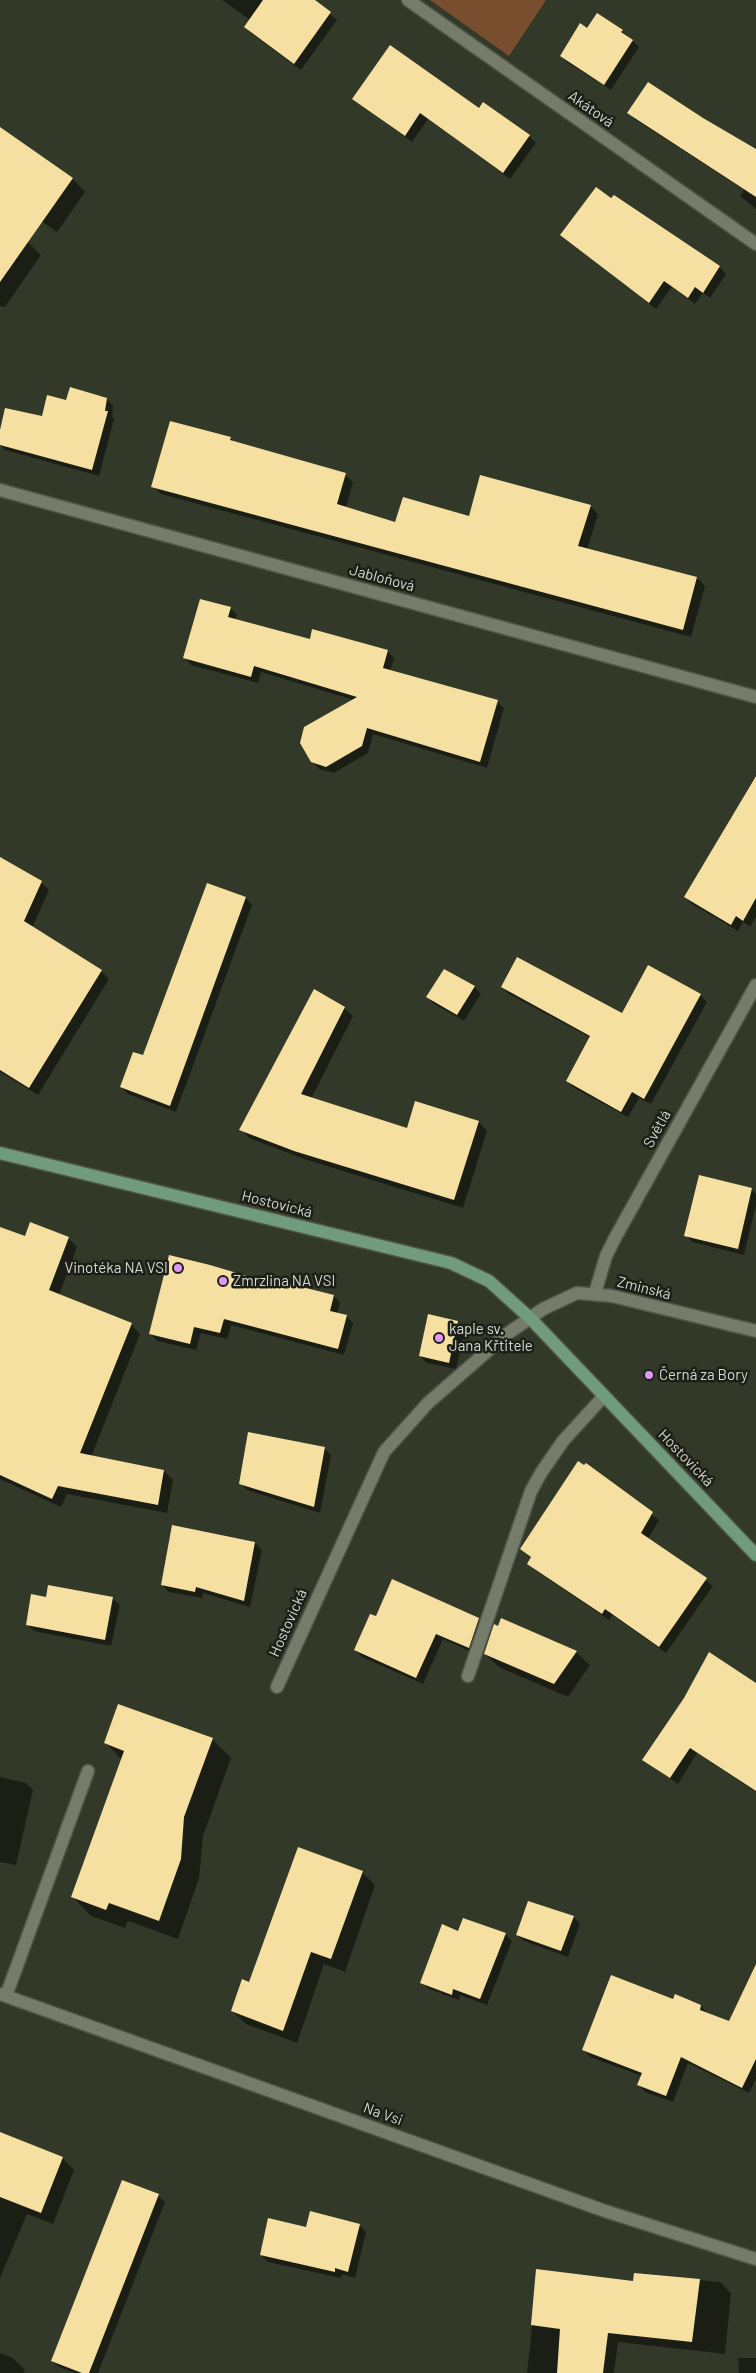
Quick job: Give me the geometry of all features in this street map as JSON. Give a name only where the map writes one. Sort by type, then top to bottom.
[{"type":"main road","name":"Hostovická","points":[[0,1153],[450,1263],[489,1281],[530,1318],[756,1555]]},
{"type":"street","name":"Akátová","points":[[408,0],[756,244]]},
{"type":"street","name":"Jabloňová","points":[[0,490],[756,697]]},
{"type":"street","name":"Světlá","points":[[595,1293],[606,1256],[615,1238],[756,985]]},
{"type":"street","name":"Zminská","points":[[530,1318],[558,1300],[577,1293],[595,1293],[756,1331]]},
{"type":"street","name":"Hostovická","points":[[277,1687],[384,1452],[428,1403],[507,1334],[530,1318]]},
{"type":"street","points":[[468,1676],[531,1491],[563,1441],[604,1396]]},
{"type":"street","points":[[3,1995],[88,1771]]},
{"type":"street","name":"Na Vsi","points":[[3,1995],[605,2211],[756,2259]]},
{"type":"shaded area","points":[[430,0],[546,0],[509,56]]},
{"type":"building","points":[[263,0],[315,0],[331,12],[294,64],[244,27]]},
{"type":"building","points":[[597,13],[623,30],[621,32],[633,40],[604,85],[560,56],[580,23],[587,28]]},
{"type":"building","points":[[390,45],[479,108],[483,102],[530,135],[503,173],[420,113],[405,136],[352,99]]},
{"type":"building","points":[[648,82],[703,118],[756,149],[756,197],[627,113]]},
{"type":"building","points":[[0,127],[73,178],[0,282]]},
{"type":"building","points":[[596,187],[611,198],[614,195],[720,266],[703,293],[695,287],[688,298],[664,281],[649,303],[560,235]]},
{"type":"building","points":[[70,387],[107,398],[105,411],[108,411],[92,470],[0,445],[0,430],[5,408],[42,416],[47,395],[66,400]]},
{"type":"building","points":[[170,421],[231,437],[230,440],[346,473],[337,504],[395,522],[403,497],[469,516],[480,475],[591,505],[578,546],[697,577],[683,630],[151,487]]},
{"type":"building","points":[[200,599],[231,607],[228,617],[310,639],[312,629],[388,650],[383,668],[498,700],[480,762],[367,728],[362,746],[326,767],[311,762],[300,743],[304,727],[357,697],[254,666],[251,677],[183,658]]},
{"type":"building","points":[[756,776],[756,898],[743,921],[736,916],[731,925],[684,897]]},
{"type":"building","points":[[0,857],[42,881],[24,921],[102,970],[29,1088],[0,1070]]},
{"type":"building","points":[[207,883],[246,897],[170,1106],[120,1087],[133,1052],[143,1055]]},
{"type":"building","points":[[517,957],[622,1013],[648,965],[701,994],[644,1099],[632,1092],[621,1112],[566,1081],[590,1036],[501,987]]},
{"type":"building","points":[[444,969],[475,986],[457,1015],[426,997]]},
{"type":"building","points":[[314,989],[345,1007],[301,1094],[407,1128],[415,1101],[479,1121],[454,1200],[294,1151],[239,1130]]},
{"type":"building","points":[[699,1175],[752,1188],[738,1249],[684,1236]]},
{"type":"building","points":[[30,1222],[69,1237],[49,1290],[132,1323],[80,1453],[164,1470],[158,1505],[58,1486],[52,1499],[0,1475],[0,1227],[25,1236]]},
{"type":"building","points":[[169,1255],[277,1285],[278,1281],[334,1295],[330,1311],[347,1315],[338,1349],[224,1319],[220,1333],[194,1327],[190,1344],[149,1334]]},
{"type":"building","name":"kaple sv. Jana Křtitele","points":[[428,1314],[458,1321],[449,1363],[419,1356]]},
{"type":"building","points":[[248,1432],[325,1447],[314,1507],[239,1484]]},
{"type":"building","points":[[578,1461],[584,1465],[586,1463],[653,1512],[641,1533],[707,1578],[659,1647],[605,1609],[602,1614],[527,1564],[531,1557],[520,1549]]},
{"type":"building","points":[[172,1525],[255,1542],[244,1601],[196,1587],[195,1592],[161,1585]]},
{"type":"building","points":[[392,1579],[479,1618],[469,1648],[436,1634],[416,1678],[354,1650],[370,1614],[376,1616]]},
{"type":"building","points":[[48,1585],[113,1597],[105,1640],[26,1625],[31,1594],[46,1597]]},
{"type":"building","points":[[501,1618],[577,1651],[554,1684],[484,1654],[494,1624],[498,1626]]},
{"type":"building","points":[[709,1652],[756,1683],[756,1791],[690,1748],[670,1778],[642,1760],[684,1698]]},
{"type":"building","points":[[118,1704],[213,1738],[184,1817],[181,1859],[159,1921],[109,1903],[106,1910],[71,1897],[124,1751],[104,1743]]},
{"type":"building","points":[[298,1847],[363,1871],[331,1959],[311,1952],[283,2031],[231,2011],[242,1979],[249,1982]]},
{"type":"building","points":[[528,1901],[574,1916],[561,1951],[516,1935]]},
{"type":"building","points":[[463,1918],[506,1933],[480,1999],[453,1989],[452,1995],[420,1983],[442,1924],[458,1931]]},
{"type":"building","points":[[756,1964],[756,2059],[742,2088],[681,2057],[666,2096],[637,2085],[642,2073],[582,2050],[611,1975],[673,1999],[675,1994],[701,2005],[700,2010],[729,2021]]},
{"type":"building","points":[[0,2132],[63,2157],[41,2213],[0,2197]]},
{"type":"building","points":[[122,2180],[159,2194],[89,2373],[82,2373],[51,2361]]},
{"type":"building","points":[[310,2211],[360,2224],[348,2272],[335,2268],[335,2272],[260,2255],[268,2218],[306,2227]]},
{"type":"building","points":[[536,2269],[633,2281],[634,2273],[700,2279],[692,2342],[608,2333],[603,2373],[557,2373],[560,2329],[531,2325]]},
{"type":"place","name":"Vinotéka NA VSI","points":[[178,1268]]},
{"type":"place","name":"Zmrzlina NA VSI","points":[[223,1281]]},
{"type":"place","name":"kaple sv. Jana Křtitele","points":[[439,1338]]},
{"type":"place","name":"Černá za Bory","points":[[649,1375]]}]
